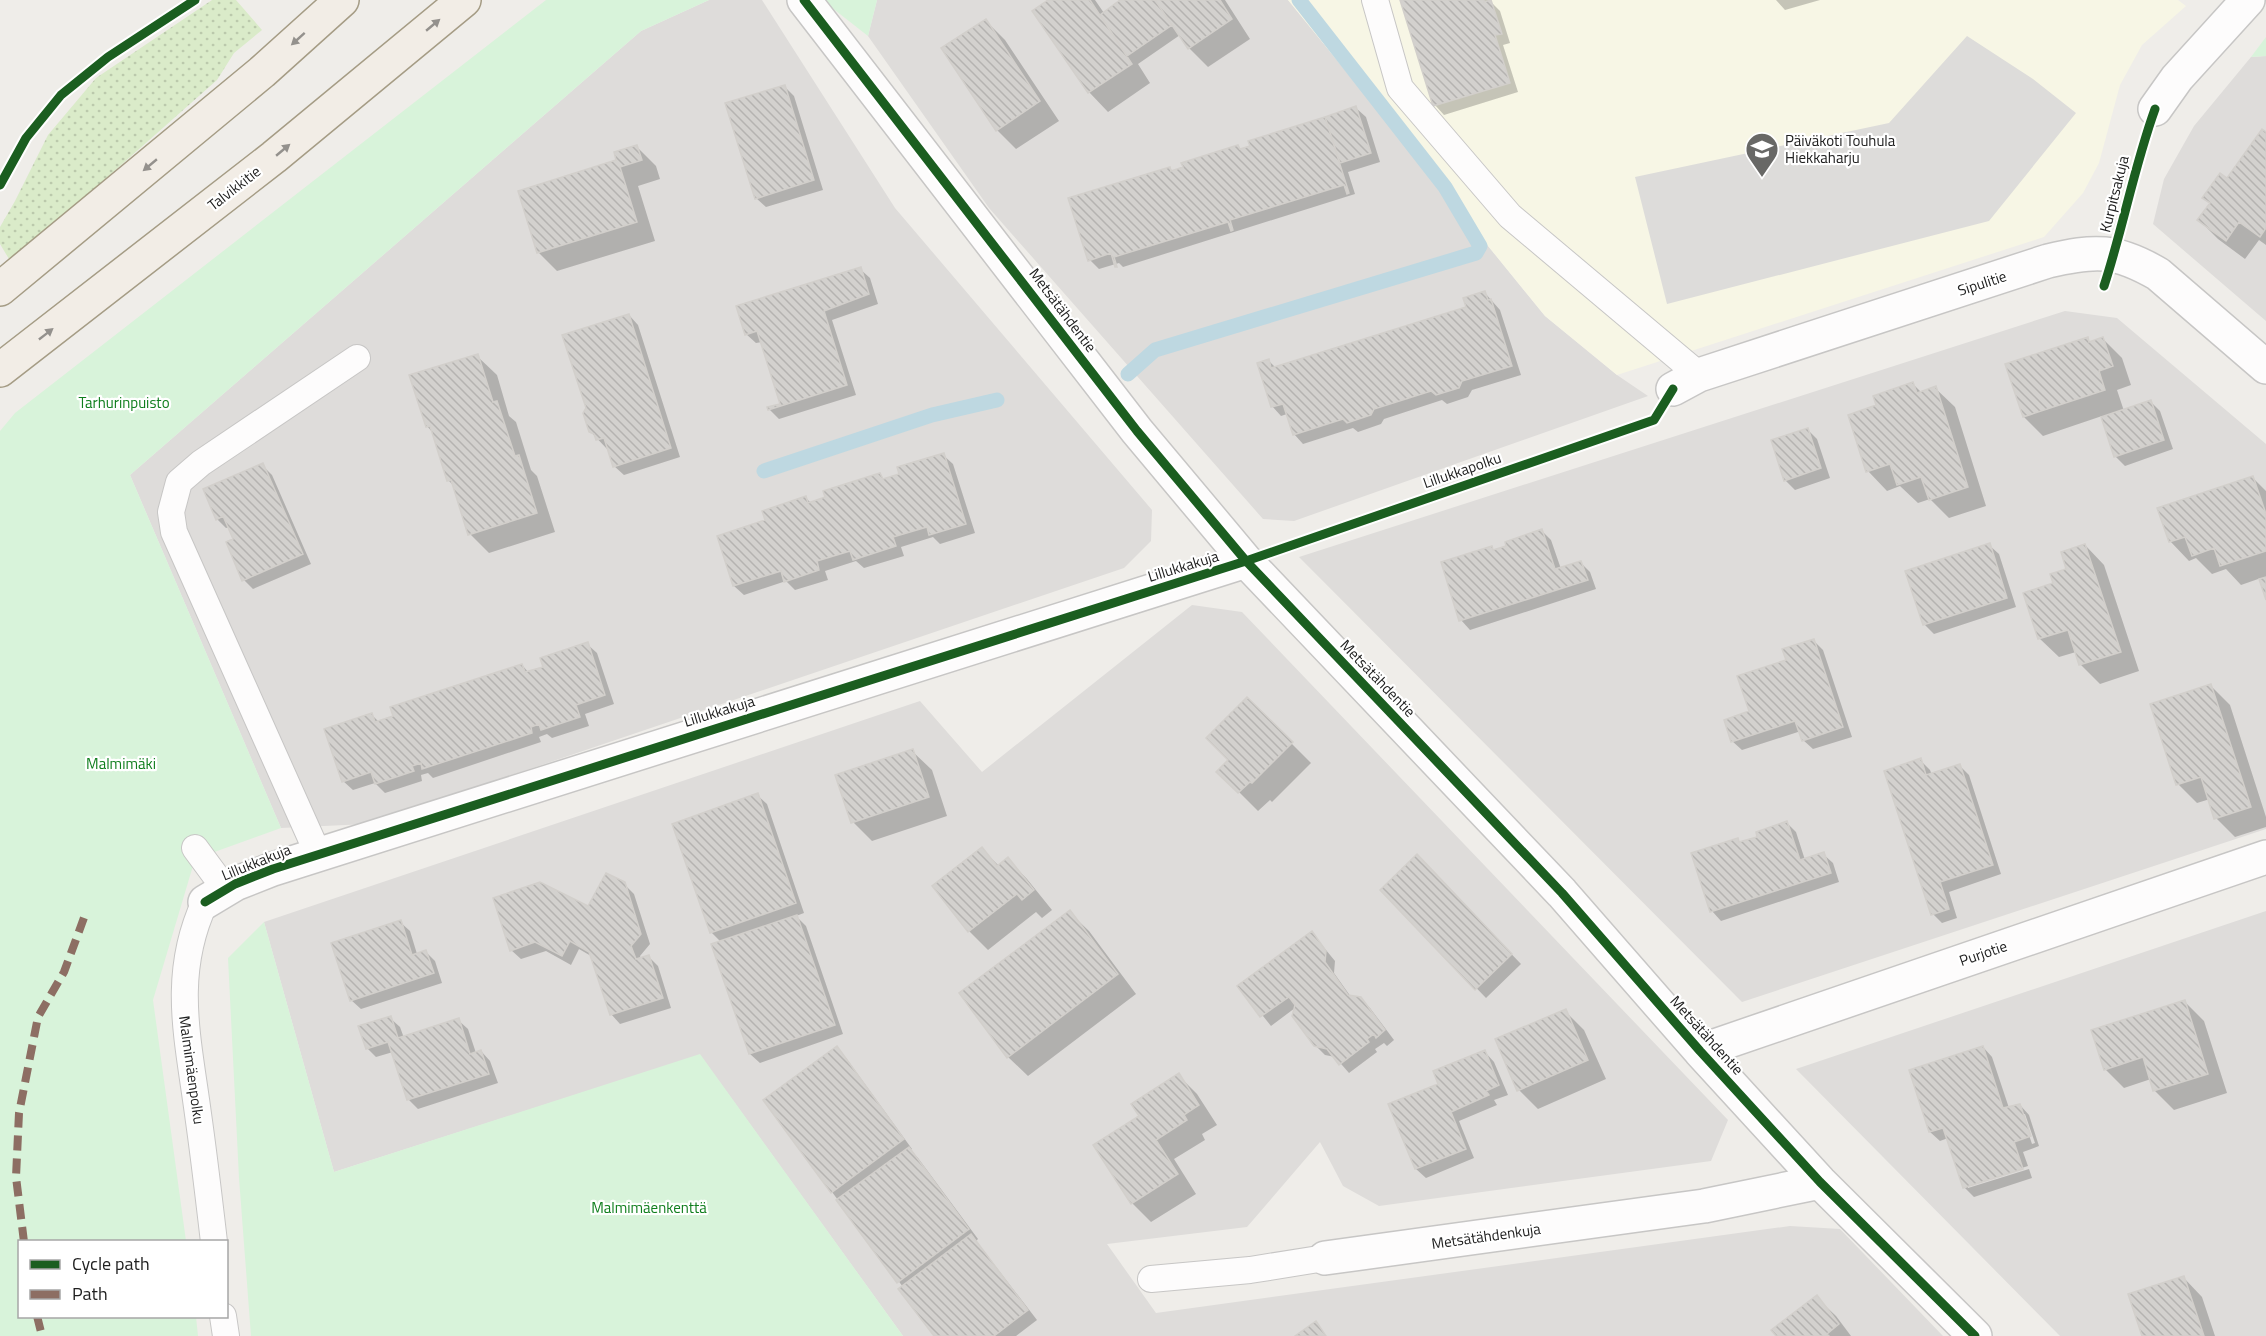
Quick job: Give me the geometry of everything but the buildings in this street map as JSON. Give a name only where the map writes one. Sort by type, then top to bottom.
[{"type":"main road","points":[[0,289],[262,72],[342,0]]},
{"type":"main road","name":"Talvikkitie","points":[[0,370],[274,157],[464,0]]},
{"type":"street","name":"Metsätähdentie","points":[[804,0],[1137,431],[1246,561],[1562,893],[1700,1051],[1820,1182],[1976,1336]]},
{"type":"street","points":[[2154,110],[2177,78],[2248,0]]},
{"type":"street","name":"Sipulitie","points":[[1686,382],[2048,261],[2093,253],[2115,254],[2140,263],[2158,273],[2266,367]]},
{"type":"street","name":"Lillukkakuja","points":[[216,896],[273,869],[318,854],[1246,561]]},
{"type":"street","name":"Purjotie","points":[[1700,1051],[2266,857]]},
{"type":"street","name":"Metsätähdenkuja","points":[[1324,1258],[1704,1206],[1820,1182]]},
{"type":"lane","points":[[1375,0],[1400,88],[1510,216],[1686,382]]},
{"type":"lane","points":[[318,854],[174,532],[171,512],[179,482],[201,463],[357,358]]},
{"type":"lane","points":[[195,848],[216,896]]},
{"type":"lane","name":"Malmimäenpolku","points":[[214,1240],[184,1017],[185,972],[194,926],[216,896]]},
{"type":"lane","name":"Metsätähdenkuja","points":[[1151,1279],[1250,1270],[1324,1258]]},
{"type":"lane","points":[[223,1318],[226,1336]]},
{"type":"shaded area","points":[[709,0],[762,0],[895,208],[1152,510],[1151,541],[1124,568],[367,824],[281,828],[130,475],[641,31]]},
{"type":"shaded area","points":[[877,0],[1288,0],[1545,316],[1617,375],[1648,396],[1294,521],[1263,519],[989,208],[868,36]]},
{"type":"shaded area","name":"Päiväkoti Touhula Hiekkaharju","points":[[1288,0],[2178,0],[2186,6],[2142,45],[2120,85],[2099,163],[2083,193],[2044,237],[1617,375],[1545,316]]},
{"type":"shaded area","points":[[1967,36],[2033,79],[2076,113],[1989,221],[1667,304],[1635,177],[1889,123]]},
{"type":"shaded area","points":[[2266,56],[2266,321],[2153,224],[2164,179],[2194,126],[2251,57]]},
{"type":"shaded area","points":[[2065,311],[2117,318],[2266,444],[2266,829],[1742,1002],[1299,557]]},
{"type":"shaded area","points":[[1192,605],[1242,612],[1728,1120],[1711,1161],[1379,1206],[1343,1186],[1320,1142],[1247,1227],[1107,1244],[1156,1313],[1790,1226],[1840,1229],[1943,1336],[903,1336],[700,1055],[334,1172],[264,922],[920,701],[982,772]]},
{"type":"shaded area","points":[[2266,911],[2266,1336],[2060,1336],[1796,1069]]},
{"type":"green space","points":[[212,0],[236,0],[262,30],[234,53],[217,80],[24,251],[9,259],[0,244],[0,227],[48,135],[96,78]]},
{"type":"green space","name":"Malmimäki","points":[[546,0],[709,0],[641,31],[130,475],[281,828],[195,859],[153,1000],[186,1240],[18,1240],[18,1318],[196,1318],[198,1336],[0,1336],[0,431],[15,413]]},
{"type":"green space","points":[[822,0],[877,0],[868,36]]},
{"type":"green space","points":[[2266,37],[2266,56],[2251,57]]},
{"type":"green space","name":"Malmimäenkenttä","points":[[264,922],[334,1172],[700,1054],[903,1336],[251,1336],[239,1178],[228,958]]},
{"type":"waterway","points":[[1128,374],[1155,350],[1476,253],[1480,246],[1445,187],[1299,0]]},
{"type":"waterway","points":[[764,471],[932,415],[997,400]]},
{"type":"marked path","points":[[24,1240],[16,1177],[19,1113],[38,1017],[64,972],[85,915]]},
{"type":"marked path","points":[[38,1318],[42,1336]]},
{"type":"cycle path","points":[[0,185],[26,138],[61,95],[108,57],[195,0]]},
{"type":"cycle path","points":[[804,0],[1137,431],[1246,561],[1562,893],[1700,1051],[1820,1182],[1975,1336]]},
{"type":"cycle path","name":"Kurpitsakuja","points":[[2104,286],[2155,109]]},
{"type":"cycle path","name":"Lillukkapolku","points":[[205,902],[235,884],[273,869],[1246,561],[1654,420],[1673,389]]},
{"type":"place","name":"Päiväkoti Touhula Hiekkaharju","points":[[1762,178]]},
{"type":"park label","name":"Tarhurinpuisto","points":[[124,402]]}]
